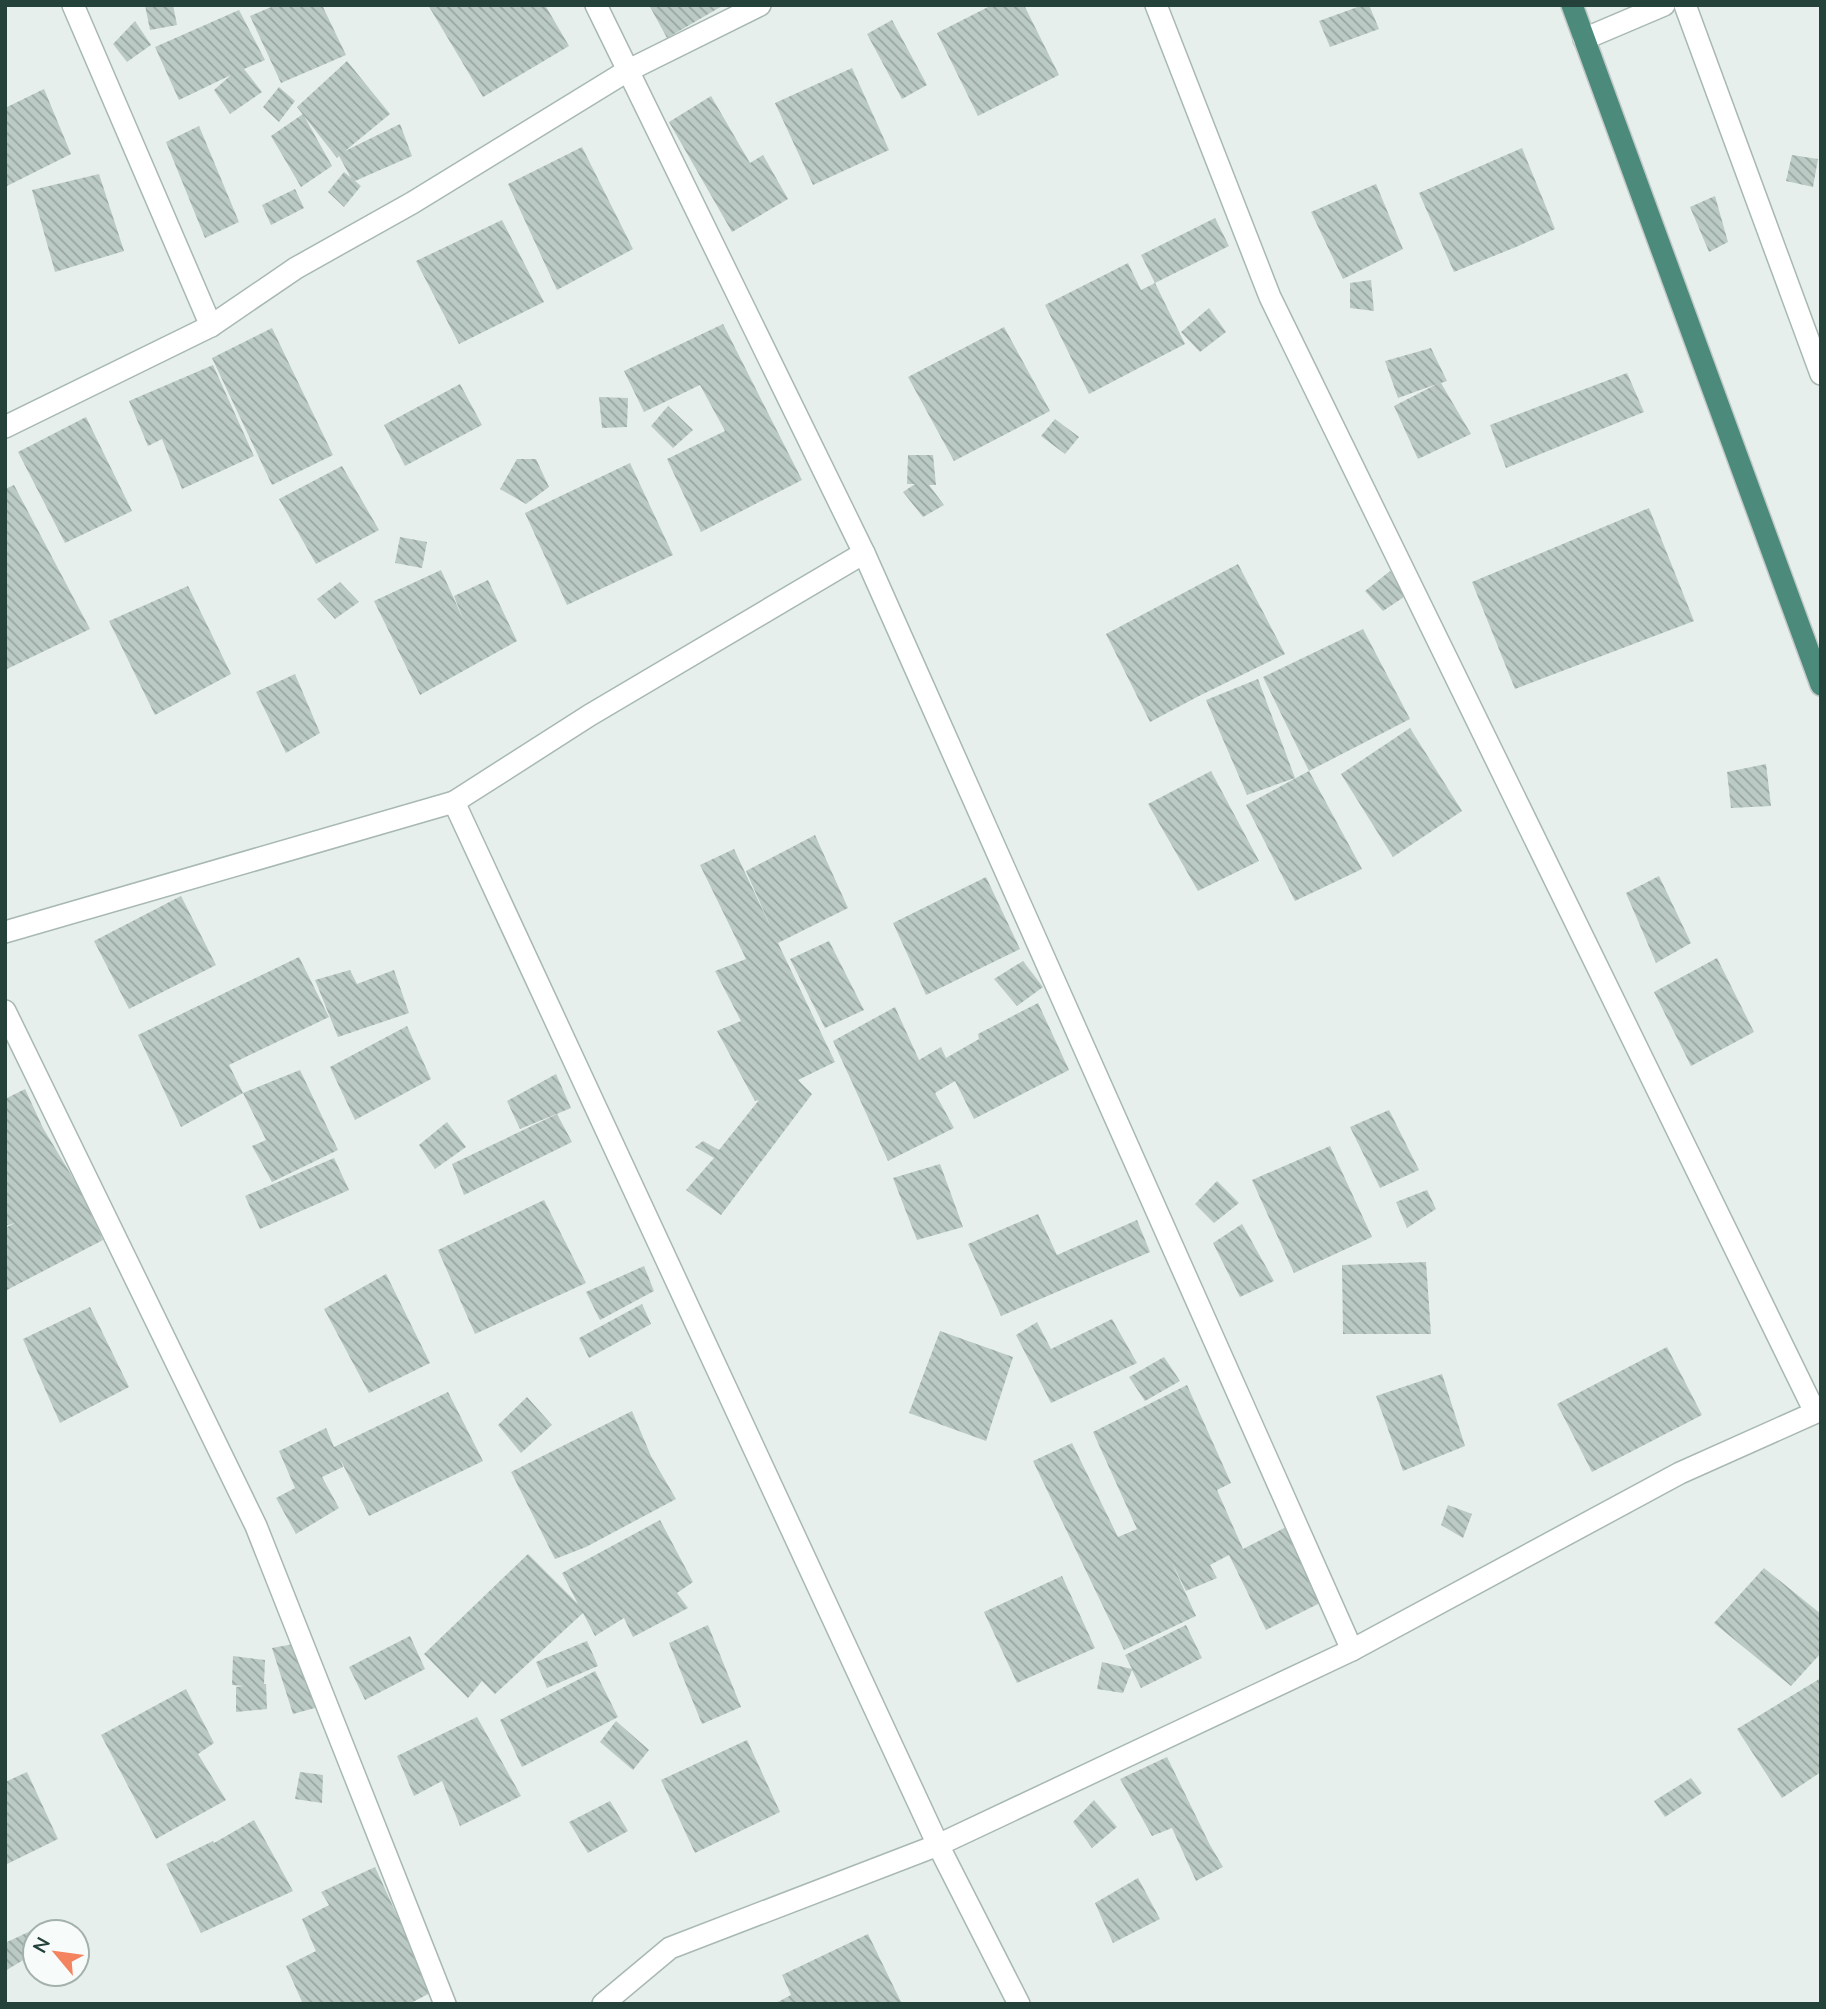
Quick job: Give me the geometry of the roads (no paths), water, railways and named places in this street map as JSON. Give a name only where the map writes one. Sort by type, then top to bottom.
[{"type":"highway","points":[[1572,5],[1821,684]]},
{"type":"street","points":[[73,5],[211,326]]},
{"type":"street","points":[[596,5],[864,553],[1352,1650]]},
{"type":"street","points":[[5,427],[211,326],[296,268],[412,203],[627,71],[760,5]]},
{"type":"street","points":[[603,2004],[670,1948],[938,1845],[1352,1650],[1680,1473],[1818,1411],[1270,297],[1156,5]]},
{"type":"street","points":[[1584,39],[1664,5]]},
{"type":"street","points":[[1685,5],[1821,374]]},
{"type":"street","points":[[5,932],[454,802],[590,715],[864,553]]},
{"type":"street","points":[[454,802],[938,1845],[1019,2004]]},
{"type":"street","points":[[5,1011],[256,1527],[445,2004]]}]
